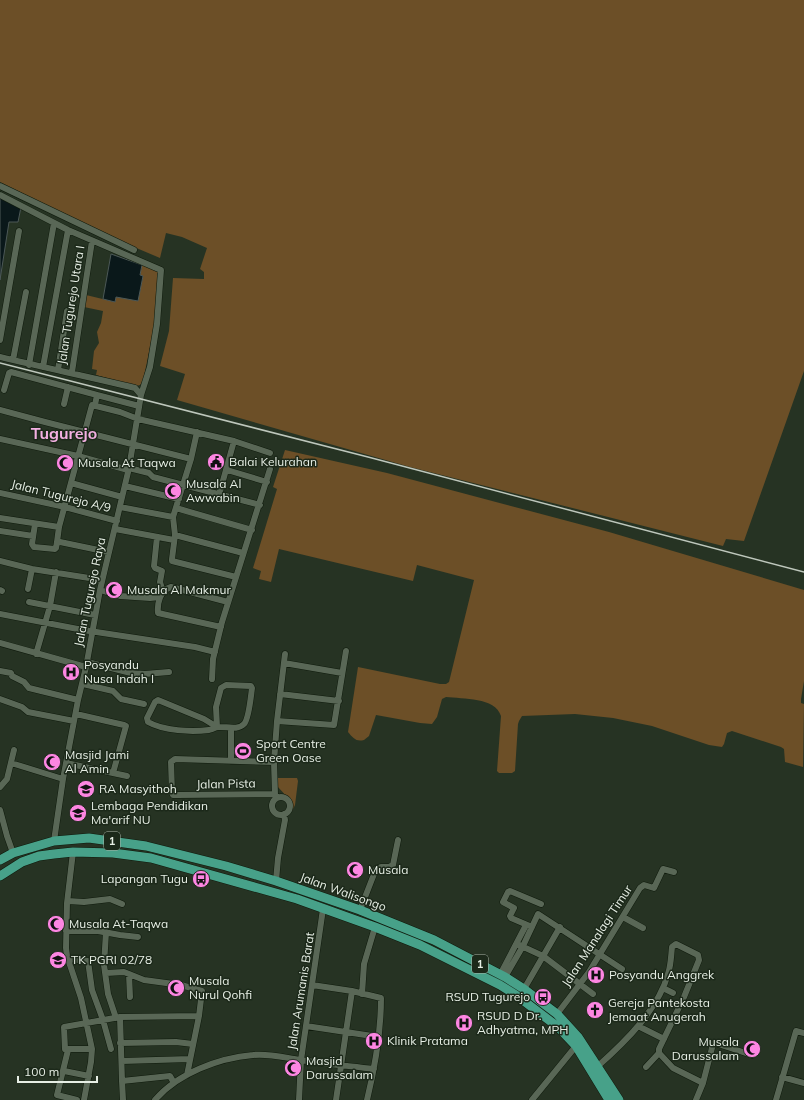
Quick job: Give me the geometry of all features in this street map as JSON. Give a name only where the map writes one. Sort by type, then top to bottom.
[{"type":"highway","name":"Jalan Walisongo","points":[[0,860],[13,853],[54,841],[89,838],[146,846],[226,866],[276,881],[360,910],[434,940],[503,976],[524,989],[557,1014],[578,1037],[619,1100]]},
{"type":"highway","name":"Jalan Walisongo","points":[[0,876],[22,862],[39,856],[74,852],[151,858],[297,899],[375,927],[420,945],[500,985],[516,995],[558,1027],[576,1046],[609,1100]]},
{"type":"highway","points":[[223,878],[226,866]]},
{"type":"street","points":[[0,186],[134,250]]},
{"type":"street","points":[[0,195],[92,241]]},
{"type":"street","points":[[30,364],[54,223]]},
{"type":"street","points":[[43,367],[68,230]]},
{"type":"street","points":[[0,340],[19,231]]},
{"type":"street","name":"Jalan Tugurejo Utara I","points":[[72,372],[92,241]]},
{"type":"street","name":"Jalan Tugurejo Raya","points":[[54,841],[63,778],[78,700],[87,664],[102,580],[129,469],[141,395],[150,367],[155,338],[161,270],[92,241]]},
{"type":"street","points":[[13,360],[26,292]]},
{"type":"street","points":[[58,370],[67,311]]},
{"type":"street","points":[[0,357],[72,372],[135,388],[141,395]]},
{"type":"street","points":[[4,390],[10,372],[139,406]]},
{"type":"street","points":[[64,404],[68,387]]},
{"type":"street","points":[[34,524],[32,544],[34,547],[55,549],[59,527],[84,432],[97,395]]},
{"type":"street","points":[[93,405],[138,419],[198,432],[270,452]]},
{"type":"street","points":[[0,410],[191,458]]},
{"type":"street","points":[[198,432],[174,517],[172,561],[236,577]]},
{"type":"street","points":[[0,439],[78,456],[260,505]]},
{"type":"street","points":[[219,495],[234,441]]},
{"type":"street","points":[[212,679],[213,662],[221,627],[270,469]]},
{"type":"street","points":[[227,470],[267,482]]},
{"type":"street","points":[[71,483],[122,497]]},
{"type":"street","points":[[125,486],[179,499]]},
{"type":"street","name":"Jalan Tugurejo A/9","points":[[0,493],[117,520]]},
{"type":"street","points":[[120,507],[174,517]]},
{"type":"street","points":[[176,508],[252,530]]},
{"type":"street","points":[[0,518],[59,527]]},
{"type":"street","points":[[115,529],[157,537],[174,537],[243,553]]},
{"type":"street","points":[[0,531],[33,536]]},
{"type":"street","points":[[157,537],[154,566],[162,571],[160,582],[162,595]]},
{"type":"street","points":[[57,542],[108,552]]},
{"type":"street","points":[[0,561],[32,569],[102,580]]},
{"type":"street","points":[[28,589],[32,569]]},
{"type":"street","points":[[36,654],[50,606],[56,572]]},
{"type":"street","points":[[221,627],[158,613],[162,595],[166,589],[171,588],[228,602]]},
{"type":"street","points":[[100,590],[120,596],[162,595]]},
{"type":"street","points":[[29,602],[95,615]]},
{"type":"street","points":[[0,614],[92,631],[192,646],[215,652]]},
{"type":"street","points":[[0,643],[36,654],[131,673],[145,674],[169,672]]},
{"type":"street","points":[[277,721],[330,726],[334,725],[336,721],[346,651]]},
{"type":"street","points":[[276,796],[284,798],[289,803],[289,809],[284,814],[277,815],[272,810],[272,803],[276,796],[274,762],[285,654]]},
{"type":"street","points":[[284,664],[342,673]]},
{"type":"street","points":[[0,671],[10,672],[12,676],[24,682],[29,688],[78,700]]},
{"type":"street","points":[[83,684],[113,691],[121,699],[144,704]]},
{"type":"street","points":[[217,727],[210,730],[165,729],[148,722],[147,718],[158,700],[204,719],[217,727],[229,728],[242,726],[246,720],[252,688],[251,686],[226,685],[221,688],[216,707],[217,727]]},
{"type":"street","points":[[280,694],[338,701]]},
{"type":"street","points":[[0,699],[22,707],[28,712],[74,721]]},
{"type":"street","points":[[76,714],[124,724],[126,727],[112,773]]},
{"type":"street","points":[[229,728],[229,761],[274,762]]},
{"type":"street","points":[[0,787],[7,779],[14,750]]},
{"type":"street","name":"Jalan Pista","points":[[229,761],[175,759],[171,762],[173,795],[276,796]]},
{"type":"street","points":[[66,762],[127,776]]},
{"type":"street","points":[[11,763],[63,778]]},
{"type":"street","points":[[0,810],[13,853]]},
{"type":"street","points":[[276,881],[278,858],[285,820],[284,814]]},
{"type":"street","points":[[360,910],[376,869],[381,866],[389,867],[393,865],[398,840]]},
{"type":"street","points":[[74,852],[68,901],[66,948],[81,998],[92,1049],[89,1076],[84,1100]]},
{"type":"street","name":"Jalan Manalagi Timur","points":[[557,1014],[580,985],[600,955],[643,885],[654,888],[663,869],[674,872]]},
{"type":"street","points":[[529,926],[511,918],[510,916],[514,908],[503,902],[508,892],[510,891],[541,904]]},
{"type":"street","points":[[68,901],[84,902],[110,900],[122,904]]},
{"type":"street","name":"Jalan Arumanis Barat","points":[[299,1100],[301,1060],[323,909]]},
{"type":"street","points":[[503,976],[529,926],[538,914],[622,969]]},
{"type":"street","points":[[623,917],[643,928]]},
{"type":"street","points":[[362,994],[364,964],[375,927]]},
{"type":"street","points":[[524,989],[560,928]]},
{"type":"street","points":[[66,931],[98,931],[138,937]]},
{"type":"street","points":[[106,932],[104,965],[109,998],[118,1018],[122,1061],[122,1100]]},
{"type":"street","points":[[598,1066],[638,1026],[663,988],[670,969],[673,945],[676,944],[698,955],[700,960],[659,1049],[659,1053],[646,1067]]},
{"type":"street","points":[[520,945],[544,956],[593,994]]},
{"type":"street","points":[[69,959],[88,961],[92,990],[103,1020],[111,1049]]},
{"type":"street","points":[[106,973],[124,972],[151,982],[181,985],[200,990],[203,993],[187,1074]]},
{"type":"street","points":[[129,974],[130,997]]},
{"type":"street","points":[[312,985],[352,991],[380,997],[382,1000],[379,1037],[367,1100]]},
{"type":"street","points":[[663,988],[673,993]]},
{"type":"street","points":[[336,1100],[352,991]]},
{"type":"street","points":[[92,1049],[64,1049],[64,1027],[118,1018],[199,1016]]},
{"type":"street","points":[[306,1026],[379,1037]]},
{"type":"street","points":[[638,1026],[664,1039]]},
{"type":"street","points":[[776,1100],[796,1031],[804,1033]]},
{"type":"street","points":[[120,1043],[162,1042],[193,1044]]},
{"type":"street","points":[[696,1100],[703,1083],[712,1045],[715,1043],[752,1055]]},
{"type":"street","points":[[532,1100],[576,1046]]},
{"type":"street","points":[[68,1050],[57,1095],[77,1100]]},
{"type":"street","points":[[659,1053],[673,1068],[703,1083]]},
{"type":"street","points":[[155,1100],[159,1095],[187,1074],[210,1064],[253,1055],[374,1069]]},
{"type":"street","points":[[122,1061],[190,1059]]},
{"type":"street","points":[[64,1070],[89,1076]]},
{"type":"street","points":[[122,1081],[170,1076],[174,1083]]},
{"type":"street","points":[[782,1077],[804,1083]]},
{"type":"shaded area","points":[[0,0],[804,0],[804,371],[744,541],[726,539],[723,546],[410,467],[177,400],[185,374],[160,366],[169,331],[173,278],[204,279],[204,272],[200,269],[207,248],[182,237],[166,233],[160,258],[101,233],[0,182]]},
{"type":"shaded area","points":[[0,196],[21,207],[18,222],[9,222],[0,280]]},
{"type":"shaded area","points":[[111,254],[142,265],[140,275],[143,276],[138,301],[116,297],[115,302],[103,299]]},
{"type":"shaded area","points":[[142,265],[158,271],[158,274],[155,323],[143,381],[140,385],[136,386],[96,375],[97,370],[92,369],[94,351],[99,343],[97,332],[101,323],[103,311],[84,307],[86,295],[115,302],[116,297],[142,276],[140,275]]},
{"type":"shaded area","points":[[285,450],[387,473],[609,532],[804,590],[804,681],[801,699],[801,703],[804,704],[803,767],[785,762],[784,749],[781,747],[732,731],[727,733],[722,747],[709,745],[652,726],[613,718],[575,714],[522,716],[518,724],[515,771],[512,773],[499,773],[497,771],[501,716],[498,710],[492,705],[478,700],[446,697],[442,699],[437,717],[432,724],[376,715],[369,736],[364,740],[355,739],[348,732],[358,667],[440,684],[446,684],[449,682],[474,580],[417,565],[413,581],[279,549],[271,582],[259,579],[261,571],[253,568],[277,489],[273,487]]},
{"type":"shaded area","points":[[277,778],[297,778],[298,781],[295,805],[292,811],[290,800],[277,786]]},
{"type":"railway","points":[[0,363],[368,457],[804,572]]},
{"type":"place","name":"Balai Kelurahan","points":[[216,462]]},
{"type":"place","name":"Musala At Taqwa","points":[[65,463]]},
{"type":"place","name":"Musala Al Awwabin","points":[[173,491]]},
{"type":"place","name":"Musala Al Makmur","points":[[114,590]]},
{"type":"place","name":"Posyandu Nusa Indah I","points":[[71,672]]},
{"type":"place","name":"Sport Centre Green Oase","points":[[243,751]]},
{"type":"place","name":"Masjid Jami Al Amin","points":[[52,762]]},
{"type":"place","name":"RA Masyithoh","points":[[86,789]]},
{"type":"place","name":"Lembaga Pendidikan Ma'arif NU","points":[[78,813]]},
{"type":"place","name":"Musala","points":[[355,870]]},
{"type":"place","name":"Lapangan Tugu","points":[[201,879]]},
{"type":"place","name":"Musala At-Taqwa","points":[[56,924]]},
{"type":"place","name":"TK PGRI 02/78","points":[[58,960]]},
{"type":"place","name":"Posyandu Anggrek","points":[[596,975]]},
{"type":"place","name":"Musala Nurul Qohfi","points":[[176,988]]},
{"type":"place","name":"RSUD Tugurejo","points":[[543,997]]},
{"type":"place","name":"Gereja Pantekosta Jemaat Anugerah","points":[[595,1010]]},
{"type":"place","name":"RSUD D Dr. Adhyatma, MPH","points":[[464,1023]]},
{"type":"place","name":"Klinik Pratama","points":[[374,1041]]},
{"type":"place","name":"Musala Darussalam","points":[[752,1049]]},
{"type":"place","name":"Masjid Darussalam","points":[[293,1068]]},
{"type":"district","name":"Tugurejo","points":[[64,433]]}]
